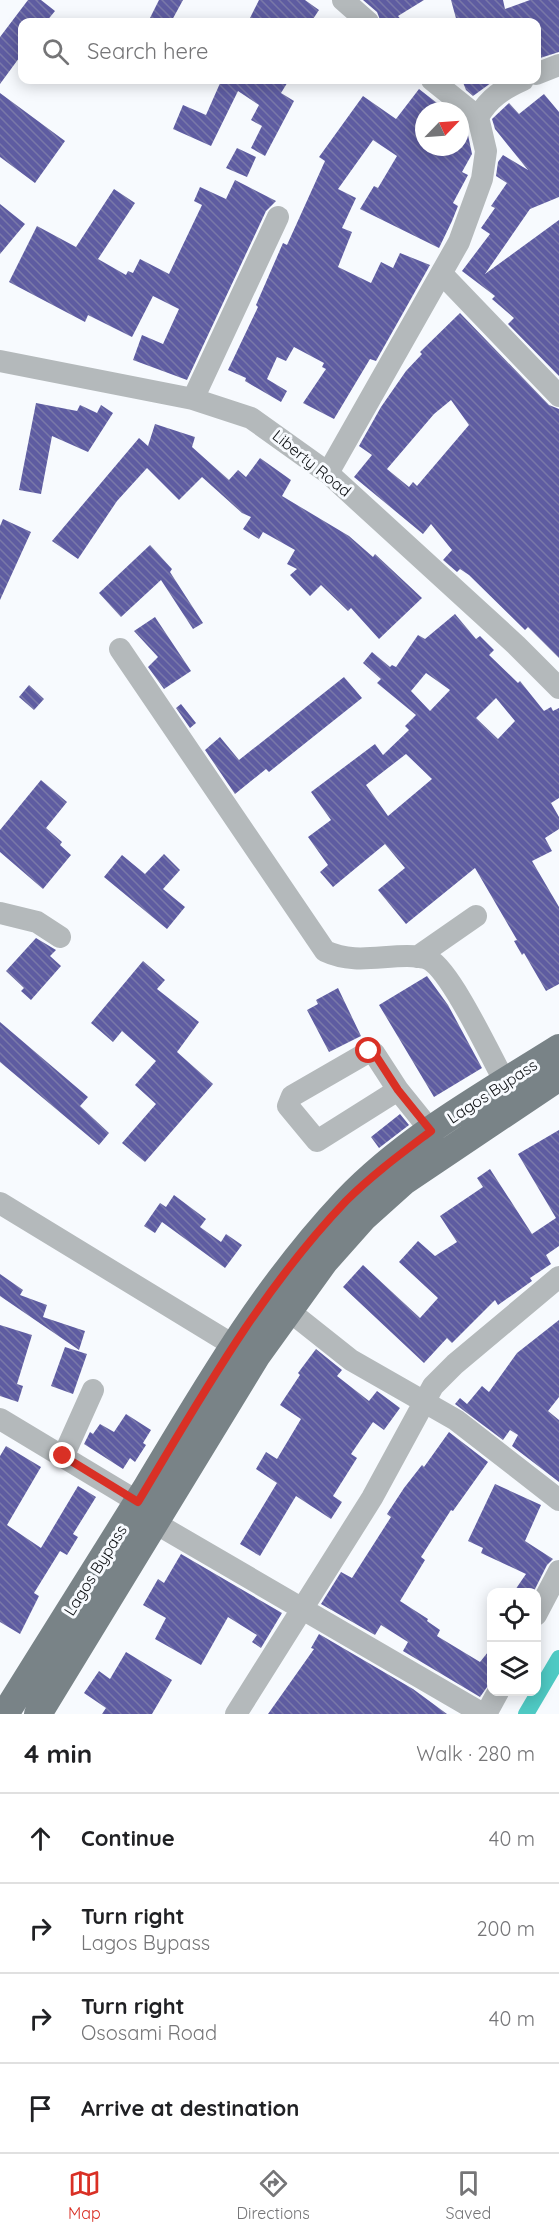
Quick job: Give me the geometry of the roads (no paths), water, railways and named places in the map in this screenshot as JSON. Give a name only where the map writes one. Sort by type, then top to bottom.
[{"type":"main road","name":"Lagos Bypass","points":[[38,1714],[233,1345],[305,1247],[347,1200],[431,1131],[559,1047]]},
{"type":"main road","name":"Lagos Bypass","points":[[9,1709],[288,1310],[350,1232],[403,1182],[559,1077]]},
{"type":"street","points":[[541,72],[559,65]]},
{"type":"street","points":[[328,473],[459,242],[482,179],[486,151],[478,117],[437,84]]},
{"type":"street","points":[[478,117],[485,103],[499,92],[515,84]]},
{"type":"street","points":[[193,399],[278,217]]},
{"type":"street","points":[[442,274],[559,396]]},
{"type":"street","name":"Liberty Road","points":[[0,360],[193,399],[251,418],[328,473],[516,645],[559,688]]},
{"type":"street","points":[[120,649],[325,951],[339,958],[361,960],[417,957],[430,960],[451,985],[505,1082]]},
{"type":"street","points":[[0,913],[37,922],[60,937]]},
{"type":"street","points":[[417,957],[476,916]]},
{"type":"street","points":[[398,1090],[317,1141],[288,1106],[292,1096],[369,1051],[374,1053],[398,1090],[431,1131]]},
{"type":"street","points":[[0,1203],[233,1345]]},
{"type":"street","points":[[236,1714],[372,1498],[434,1386],[455,1364],[559,1277]]},
{"type":"street","points":[[288,1310],[351,1360],[424,1404],[456,1420],[559,1500]]},
{"type":"street","points":[[63,1456],[93,1390]]},
{"type":"street","points":[[0,1419],[63,1456],[146,1512],[302,1608],[484,1714],[495,1696]]},
{"type":"street","points":[[541,1607],[559,1571]]},
{"type":"waterway","points":[[526,1714],[559,1658]]}]
